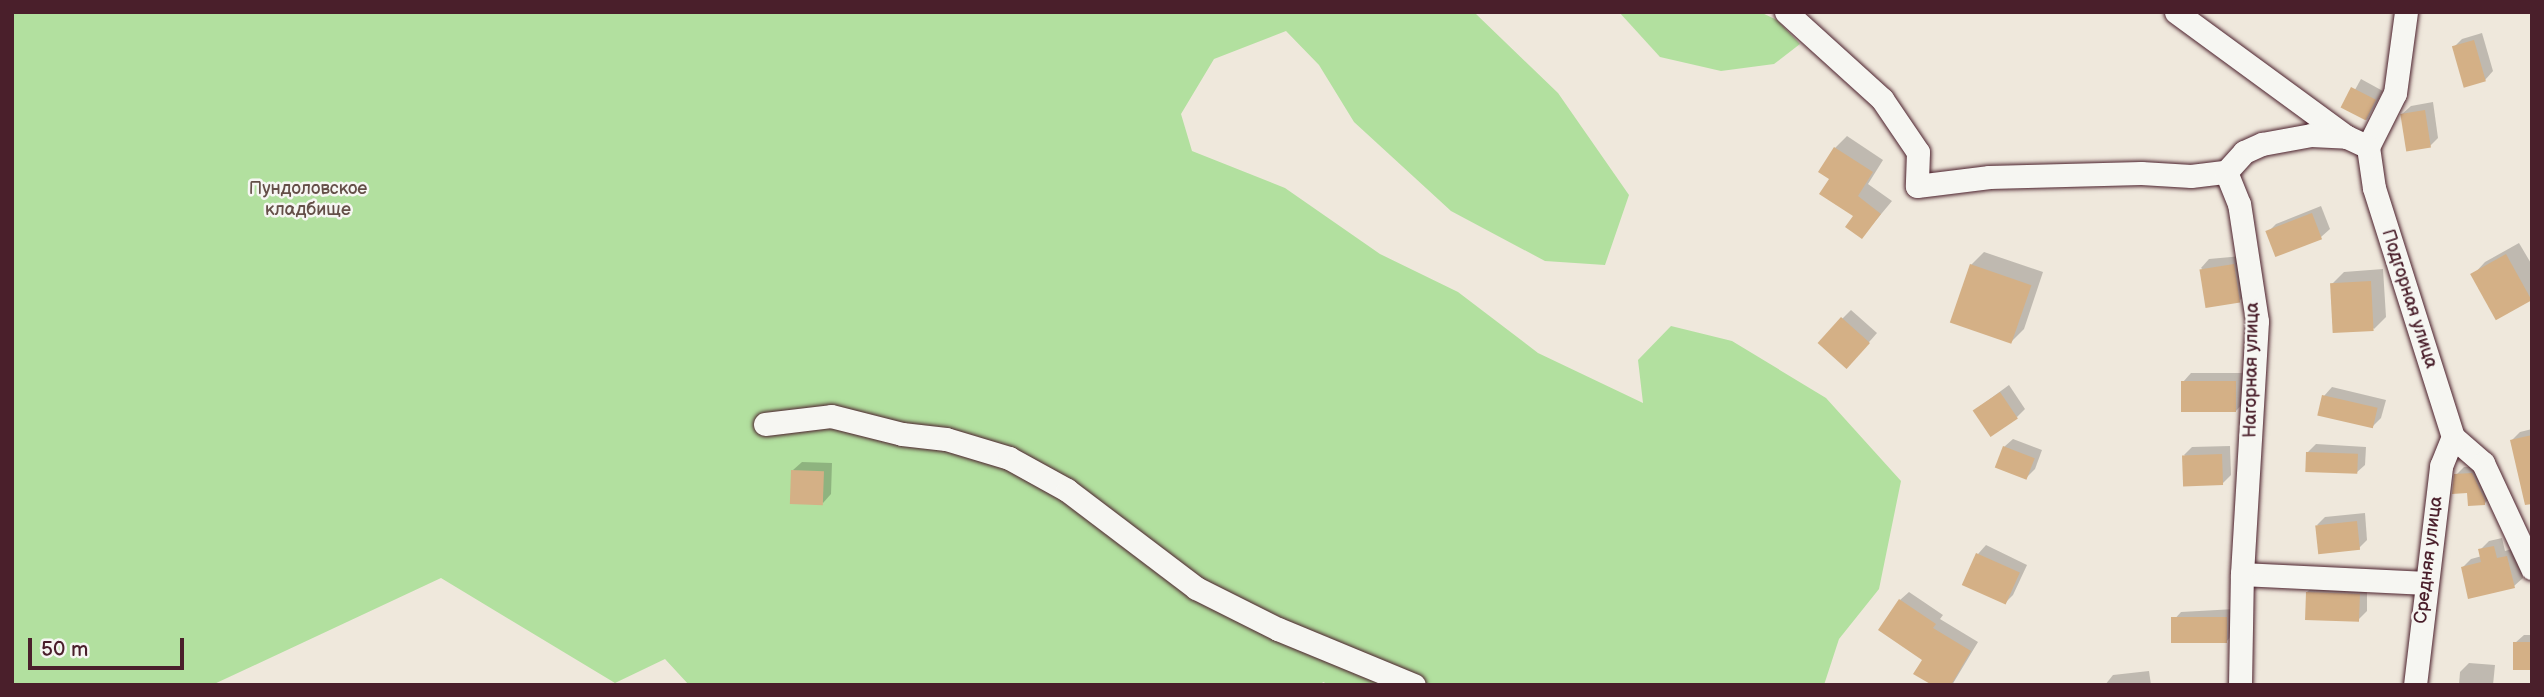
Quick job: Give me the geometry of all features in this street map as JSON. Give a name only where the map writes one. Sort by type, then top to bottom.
[{"type":"street","points":[[1786,12],[1882,99],[1918,152],[1917,186],[1989,177],[2141,173],[2191,176],[2226,172],[2244,152],[2262,144],[2311,135],[2347,137]]},
{"type":"street","points":[[2176,12],[2347,137],[2368,147],[2395,93],[2406,12]]},
{"type":"street","name":"Подгорная улица","points":[[2368,147],[2374,188],[2453,437]]},
{"type":"street","name":"Нагорная улица","points":[[2226,172],[2239,204],[2257,321],[2242,574],[2240,685]]},
{"type":"street","points":[[765,424],[831,416],[902,434],[946,439],[1009,458],[1067,490],[1196,588],[1278,629],[1414,685]]},
{"type":"street","points":[[2453,437],[2483,463],[2532,568]]},
{"type":"street","name":"Средняя улица","points":[[2415,685],[2441,466],[2453,437]]},
{"type":"street","points":[[2242,574],[2426,583]]},
{"type":"green space","name":"Пундоловское кладбище","points":[[12,12],[1476,14],[1558,93],[1629,195],[1605,265],[1545,261],[1451,211],[1354,122],[1319,65],[1286,31],[1214,59],[1181,114],[1192,151],[1285,188],[1380,254],[1458,292],[1538,353],[1643,403],[1638,360],[1671,326],[1732,341],[1826,398],[1901,481],[1879,589],[1839,639],[1824,685],[1330,685],[1323,682],[1321,685],[689,685],[665,659],[615,683],[441,578],[212,685],[12,685]]},
{"type":"green space","points":[[1619,12],[1760,12],[1777,20],[1800,44],[1774,64],[1721,71],[1660,57]]},
{"type":"building","points":[[2474,40],[2486,81],[2464,88],[2452,46]]},
{"type":"building","points":[[2351,87],[2376,100],[2366,120],[2341,107]]},
{"type":"building","points":[[2425,110],[2431,148],[2406,151],[2400,114]]},
{"type":"building","points":[[1834,147],[1873,172],[1858,196],[1881,214],[1862,239],[1845,227],[1853,216],[1819,194],[1829,179],[1818,172]]},
{"type":"building","points":[[2312,213],[2322,239],[2275,257],[2265,231]]},
{"type":"building","points":[[2506,254],[2532,300],[2496,320],[2470,274]]},
{"type":"building","points":[[1970,264],[2031,285],[2011,344],[1950,323]]},
{"type":"building","points":[[2234,264],[2240,303],[2206,308],[2199,269]]},
{"type":"building","points":[[2371,281],[2374,331],[2333,333],[2330,283]]},
{"type":"building","points":[[1841,317],[1870,343],[1847,369],[1818,343]]},
{"type":"building","points":[[2181,381],[2236,381],[2236,412],[2181,412]]},
{"type":"building","points":[[2000,392],[2018,419],[1991,437],[1973,410]]},
{"type":"building","points":[[2322,395],[2378,408],[2373,428],[2317,415]]},
{"type":"building","points":[[2532,435],[2532,504],[2525,505],[2510,440]]},
{"type":"building","points":[[2003,446],[2035,458],[2026,480],[1995,467]]},
{"type":"building","points":[[2306,452],[2358,454],[2357,474],[2305,472]]},
{"type":"building","points":[[2222,454],[2223,485],[2183,486],[2182,455]]},
{"type":"building","points":[[791,470],[824,471],[823,505],[790,504]]},
{"type":"building","points":[[2472,473],[2485,505],[2468,506],[2467,493],[2452,494],[2454,474]]},
{"type":"building","points":[[2357,521],[2360,550],[2318,554],[2315,525]]},
{"type":"building","points":[[2494,546],[2497,558],[2507,556],[2515,588],[2468,599],[2461,567],[2481,562],[2478,549]]},
{"type":"building","points":[[1976,553],[2020,573],[2006,604],[1962,585]]},
{"type":"building","points":[[2306,592],[2360,594],[2359,622],[2305,620]]},
{"type":"building","points":[[1899,599],[1936,624],[1933,628],[1971,651],[1951,685],[1932,685],[1913,674],[1922,660],[1878,630]]},
{"type":"building","points":[[2171,617],[2227,617],[2227,643],[2171,643]]},
{"type":"building","points":[[2513,642],[2532,642],[2532,670],[2513,670]]}]
